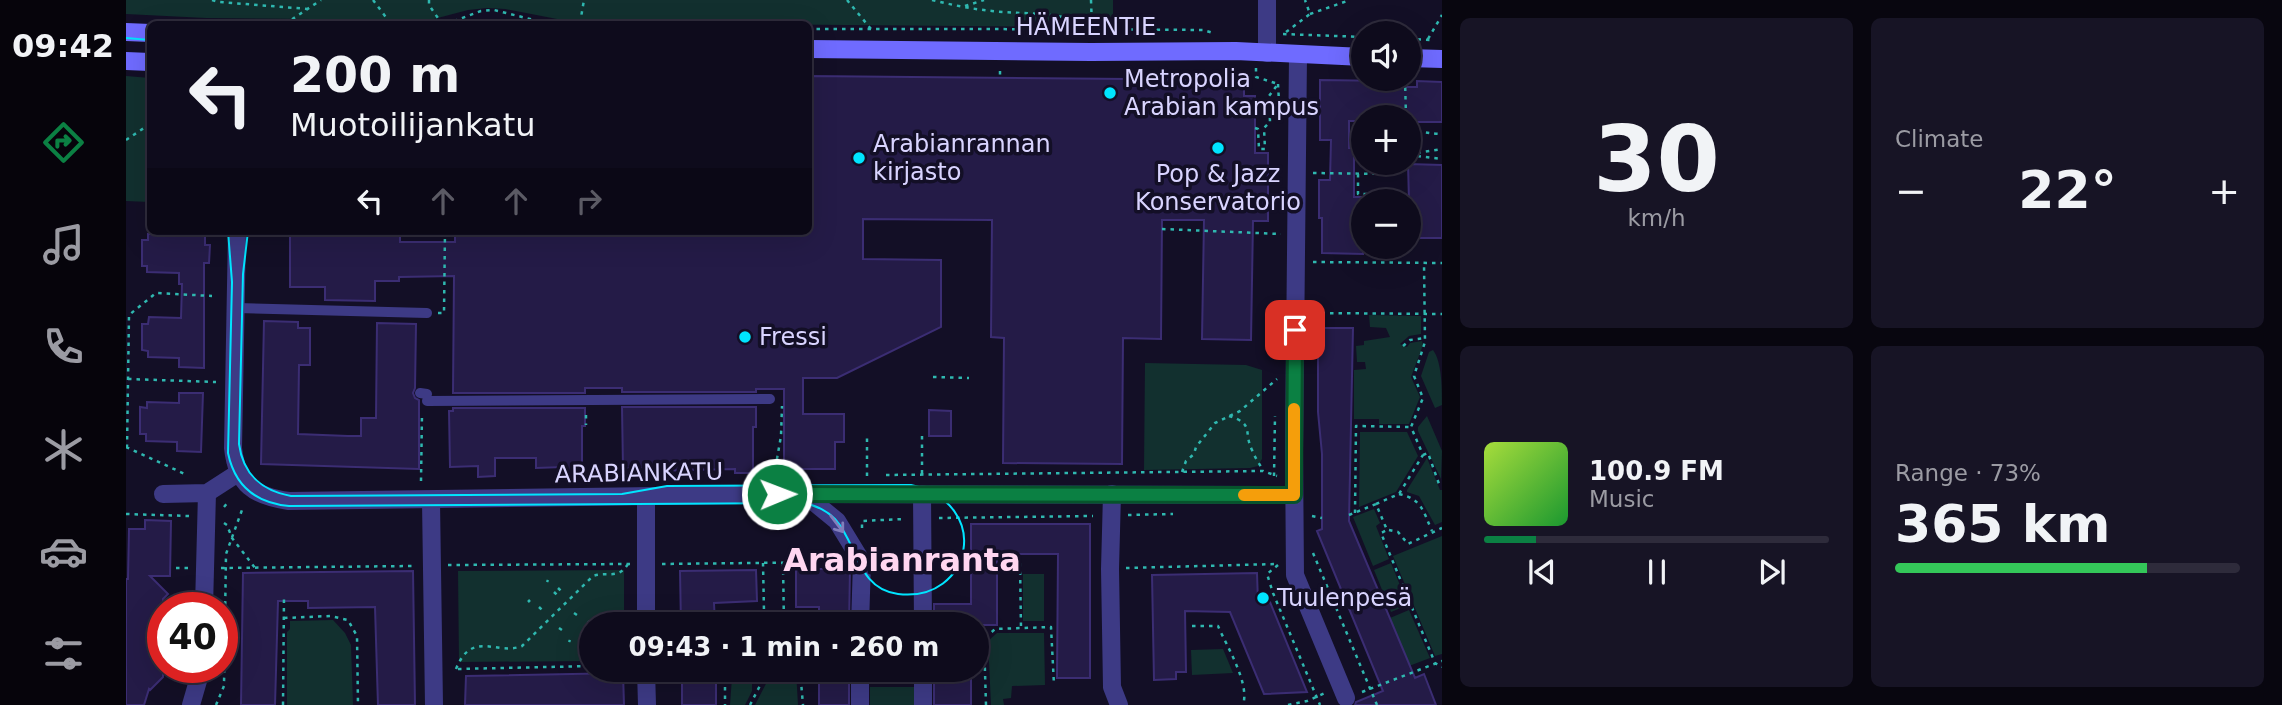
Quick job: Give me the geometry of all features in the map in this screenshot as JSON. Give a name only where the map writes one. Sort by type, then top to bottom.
[{"type":"main road","points":[[126,32],[147,28]]},
{"type":"main road","name":"HÄMEENTIE","points":[[812,49],[1267,53],[1351,57]]},
{"type":"main road","points":[[1421,59],[1442,60]]},
{"type":"main road","points":[[126,61],[147,62]]},
{"type":"street","points":[[1267,0],[1275,34],[1267,53]]},
{"type":"street","points":[[1298,55],[1294,495],[1287,564],[1295,575],[1344,692]]},
{"type":"street","points":[[163,494],[207,493],[238,474],[233,448],[237,235]]},
{"type":"street","name":"ARABIANKATU","points":[[238,474],[254,491],[289,501],[804,494],[1294,495]]},
{"type":"street","points":[[204,592],[207,493]]},
{"type":"street","points":[[804,494],[837,521],[862,562],[860,612]]},
{"type":"street","points":[[922,494],[923,612]]},
{"type":"street","points":[[1112,494],[1112,687],[1119,705]]},
{"type":"street","points":[[644,612],[637,564],[646,497]]},
{"type":"street","points":[[431,501],[433,705]]},
{"type":"street","points":[[646,682],[647,705]]},
{"type":"street","points":[[860,682],[860,705]]},
{"type":"street","points":[[923,682],[923,705]]},
{"type":"street","points":[[191,705],[197,683]]},
{"type":"lane","points":[[237,308],[427,313]]},
{"type":"lane","points":[[424,397],[770,399]]},
{"type":"path","points":[[212,0],[308,9]]},
{"type":"path","points":[[290,21],[321,0]]},
{"type":"path","points":[[373,0],[389,21]]},
{"type":"path","points":[[423,0],[442,21]]},
{"type":"path","points":[[429,0],[429,5]]},
{"type":"path","points":[[580,21],[584,0]]},
{"type":"path","points":[[847,0],[871,29]]},
{"type":"path","points":[[932,0],[994,12],[1053,14],[1077,20],[1092,29]]},
{"type":"path","points":[[962,7],[984,0]]},
{"type":"path","points":[[1091,0],[1092,29]]},
{"type":"path","points":[[1305,0],[1310,14]]},
{"type":"path","points":[[1275,34],[1310,14],[1350,0]]},
{"type":"path","points":[[453,21],[481,11],[494,10],[538,21]]},
{"type":"path","points":[[1428,39],[1442,15]]},
{"type":"path","points":[[812,29],[1203,30],[1216,33]]},
{"type":"path","points":[[1275,34],[1351,37]]},
{"type":"path","points":[[1421,39],[1442,41]]},
{"type":"path","points":[[1000,71],[1000,78]]},
{"type":"path","points":[[1255,128],[1258,129],[1259,149],[1265,149],[1264,128],[1270,122],[1269,96],[1278,84],[1256,77]]},
{"type":"path","points":[[126,141],[147,126]]},
{"type":"path","points":[[1421,131],[1442,134]]},
{"type":"path","points":[[1421,152],[1442,149]]},
{"type":"path","points":[[1421,156],[1442,159]]},
{"type":"path","points":[[1314,173],[1351,174]]},
{"type":"path","points":[[1162,229],[1281,234]]},
{"type":"path","points":[[427,313],[444,313],[445,235]]},
{"type":"path","points":[[1313,262],[1442,263]]},
{"type":"path","points":[[1423,455],[1411,427],[1423,398],[1415,376],[1425,338],[1424,263]]},
{"type":"path","points":[[191,477],[127,448],[127,332],[129,315],[156,293],[212,296]]},
{"type":"path","points":[[1313,313],[1442,314]]},
{"type":"path","points":[[1403,346],[1410,340],[1425,338]]},
{"type":"path","points":[[933,377],[969,378]]},
{"type":"path","points":[[128,379],[210,382]]},
{"type":"path","points":[[1182,473],[1186,461],[1194,454],[1196,447],[1215,423],[1240,411],[1277,379]]},
{"type":"path","points":[[421,481],[424,397]]},
{"type":"path","points":[[774,476],[782,414]]},
{"type":"path","points":[[1229,416],[1239,419],[1249,430],[1250,447],[1263,471]]},
{"type":"path","points":[[1355,513],[1356,426],[1411,427]]},
{"type":"path","points":[[858,476],[867,476],[867,435]]},
{"type":"path","points":[[922,436],[922,474]]},
{"type":"path","points":[[1349,515],[1399,494],[1423,455],[1428,453],[1440,484],[1442,483]]},
{"type":"path","points":[[880,475],[1263,471],[1274,476]]},
{"type":"path","points":[[1399,494],[1411,497],[1421,506],[1432,532]]},
{"type":"path","points":[[1376,504],[1387,530]]},
{"type":"path","points":[[216,705],[224,686],[226,554],[242,510]]},
{"type":"path","points":[[1311,527],[1311,516],[1322,518]]},
{"type":"path","points":[[862,532],[862,521],[971,517]]},
{"type":"path","points":[[220,520],[227,525],[232,538],[255,568]]},
{"type":"path","points":[[1442,528],[1408,544],[1398,532],[1387,530],[1381,533],[1435,663],[1442,667]]},
{"type":"path","points":[[1311,549],[1377,705]]},
{"type":"path","points":[[226,568],[862,562]]},
{"type":"path","points":[[764,563],[764,612]]},
{"type":"path","points":[[783,563],[785,612]]},
{"type":"path","points":[[1020,563],[1021,628]]},
{"type":"path","points":[[579,666],[456,669],[466,654],[480,645],[508,649],[522,646],[593,576],[616,575],[637,564]]},
{"type":"path","points":[[1110,569],[1287,564]]},
{"type":"path","points":[[1287,564],[1267,574],[1320,705]]},
{"type":"path","points":[[283,705],[284,597]]},
{"type":"path","points":[[284,618],[330,616],[348,620],[358,636],[358,705]]},
{"type":"path","points":[[1192,626],[1218,626],[1244,684],[1243,705]]},
{"type":"path","points":[[986,705],[984,639],[995,629],[1051,627],[1054,685]]},
{"type":"path","points":[[1288,705],[1316,696],[1370,689],[1442,661]]},
{"type":"path","points":[[489,662],[490,668]]},
{"type":"path","points":[[725,682],[725,705]]},
{"type":"path","points":[[750,705],[763,682]]},
{"type":"path","points":[[801,682],[803,705]]},
{"type":"green space","points":[[126,0],[1113,0],[1113,21],[1079,27],[812,25],[812,21],[590,21],[557,19],[487,8],[430,20],[206,18],[126,14]]},
{"type":"green space","points":[[126,76],[147,78],[147,202],[126,201]]},
{"type":"green space","points":[[1369,315],[1421,316],[1421,334],[1409,336],[1400,344],[1407,347],[1410,343],[1422,341],[1423,345],[1411,377],[1420,397],[1409,424],[1379,424],[1379,419],[1354,419],[1354,370],[1366,369],[1365,362],[1357,362],[1356,346],[1364,345],[1364,341],[1390,337],[1386,328],[1370,327]]},
{"type":"green space","points":[[1433,350],[1440,368],[1442,391],[1442,405],[1435,408],[1421,376],[1429,352]]},
{"type":"green space","points":[[1145,363],[1246,365],[1262,370],[1262,459],[1258,466],[1144,470]]},
{"type":"green space","points":[[1427,416],[1442,451],[1441,479],[1418,431]]},
{"type":"green space","points":[[1360,432],[1407,432],[1418,456],[1396,492],[1359,507]]},
{"type":"green space","points":[[1427,458],[1442,490],[1442,522],[1435,525],[1419,496],[1407,492]]},
{"type":"green space","points":[[1374,509],[1380,523],[1376,526],[1389,559],[1373,566],[1353,517]]},
{"type":"green space","points":[[1442,536],[1442,654],[1435,656],[1393,556]]},
{"type":"green space","points":[[1391,563],[1408,605],[1391,612],[1374,570]]},
{"type":"green space","points":[[624,570],[624,612],[579,612],[579,661],[459,662],[458,571]]},
{"type":"green space","points":[[1023,574],[1044,574],[1044,621],[1023,621]]},
{"type":"green space","points":[[871,610],[918,610],[918,612]]},
{"type":"green space","points":[[1409,610],[1430,658],[1409,666],[1390,618]]},
{"type":"green space","points":[[333,620],[345,633],[351,645],[353,705],[287,705],[287,632],[290,629],[290,621]]},
{"type":"green space","points":[[997,633],[1044,633],[1045,685],[1012,686],[1011,698],[1003,699],[1004,705],[991,705],[989,640]]},
{"type":"green space","points":[[1223,649],[1233,673],[1192,675],[1191,650]]},
{"type":"green space","points":[[732,682],[752,682],[752,691],[745,705],[730,705]]},
{"type":"green space","points":[[767,682],[797,682],[798,705],[755,705]]},
{"type":"green space","points":[[870,687],[918,687],[918,705],[870,705]]},
{"type":"building","points":[[812,76],[1244,80],[1244,96],[1255,96],[1255,153],[1268,153],[1268,221],[1253,221],[1251,340],[1202,339],[1204,220],[1162,220],[1161,339],[1123,338],[1122,464],[1003,463],[1004,338],[991,337],[992,220],[863,219],[863,259],[941,260],[941,327],[837,378],[803,378],[803,414],[844,414],[844,442],[835,442],[835,469],[784,469],[784,389],[756,389],[756,392],[622,392],[622,388],[585,388],[585,393],[453,393],[454,276],[399,277],[399,281],[375,281],[375,301],[325,300],[325,287],[290,287],[290,235],[400,235],[400,242],[455,242],[455,235],[812,235]]},
{"type":"building","points":[[1320,80],[1351,80],[1351,91],[1421,91],[1421,81],[1442,82],[1442,122],[1421,122],[1421,105],[1351,105],[1349,148],[1354,189],[1351,189],[1351,254],[1322,253],[1319,180],[1330,180],[1331,140],[1320,140]]},
{"type":"building","points":[[1421,164],[1442,165],[1442,238],[1421,238],[1421,189],[1409,189],[1408,175],[1421,175]]},
{"type":"building","points":[[148,235],[205,235],[205,245],[210,245],[209,263],[204,263],[204,368],[179,367],[179,358],[148,357],[148,351],[142,350],[142,324],[148,324],[149,317],[181,318],[182,284],[179,284],[179,273],[147,272],[147,266],[142,266],[142,240],[148,240]]},
{"type":"building","points":[[264,321],[298,322],[298,328],[310,328],[310,365],[299,365],[298,434],[348,436],[361,436],[361,418],[376,418],[377,323],[416,324],[413,393],[419,400],[419,469],[261,464]]},
{"type":"building","points":[[1318,328],[1353,328],[1349,521],[1415,678],[1424,674],[1436,705],[1355,705],[1356,702],[1383,691],[1317,531],[1322,529]]},
{"type":"building","points":[[179,393],[203,393],[201,452],[177,451],[177,442],[146,441],[146,434],[140,434],[140,407],[147,408],[147,402],[179,403]]},
{"type":"building","points":[[622,407],[756,407],[753,473],[735,473],[735,469],[650,471],[650,468],[623,468]]},
{"type":"building","points":[[453,408],[585,408],[585,426],[582,426],[582,472],[563,472],[563,467],[536,468],[536,458],[495,458],[495,476],[478,477],[478,466],[450,467],[449,411],[453,411]]},
{"type":"building","points":[[929,410],[951,411],[951,436],[929,436]]},
{"type":"building","points":[[145,520],[171,521],[170,576],[150,576],[166,592],[147,592],[147,683],[157,683],[149,689],[144,705],[126,705],[126,579],[129,529],[145,529]]},
{"type":"building","points":[[971,524],[1090,524],[1090,678],[1057,678],[1058,554],[997,554],[997,625],[989,625],[989,612],[934,612],[934,604],[971,604]]},
{"type":"building","points":[[796,569],[850,569],[849,612],[819,612],[819,607],[796,607]]},
{"type":"building","points":[[756,570],[757,601],[714,603],[714,612],[681,612],[680,571]]},
{"type":"building","points":[[413,571],[415,705],[378,705],[375,607],[308,608],[308,601],[278,601],[275,705],[241,705],[243,573]]},
{"type":"building","points":[[1257,573],[1258,603],[1270,602],[1307,692],[1264,694],[1230,612],[1185,611],[1186,672],[1176,672],[1176,679],[1154,680],[1152,575]]},
{"type":"building","points":[[579,674],[579,682],[623,682],[624,705],[465,705],[466,676]]},
{"type":"building","points":[[682,682],[716,682],[716,705],[682,705]]},
{"type":"building","points":[[819,682],[849,682],[849,705],[819,705]]},
{"type":"building","points":[[934,682],[971,682],[971,705],[934,705]]},
{"type":"tram line","points":[[126,38],[147,40]]},
{"type":"tram line","points":[[228,235],[232,282],[228,453],[236,475],[257,497],[289,506],[803,503],[820,508],[835,519],[843,529],[866,575],[884,590],[898,594],[923,593],[943,583],[957,568],[963,550],[963,530],[954,511],[937,496],[911,485],[667,486],[622,494],[291,496],[271,490],[250,472],[241,455],[239,444],[243,274],[248,235]]},
{"type":"slow traffic","points":[[1244,495],[1294,495],[1294,409]]},
{"type":"place","name":"Metropolia Arabian kampus","points":[[1110,93]]},
{"type":"place","name":"Pop & Jazz Konservatorio","points":[[1218,148]]},
{"type":"place","name":"Arabianrannan kirjasto","points":[[859,158]]},
{"type":"place","name":"Fressi","points":[[745,337]]},
{"type":"place","name":"Tuulenpesä","points":[[1263,598]]},
{"type":"district","name":"Arabianranta","points":[[902,560]]},
{"type":"route","points":[[777,494],[1294,495],[1295,330]]}]
